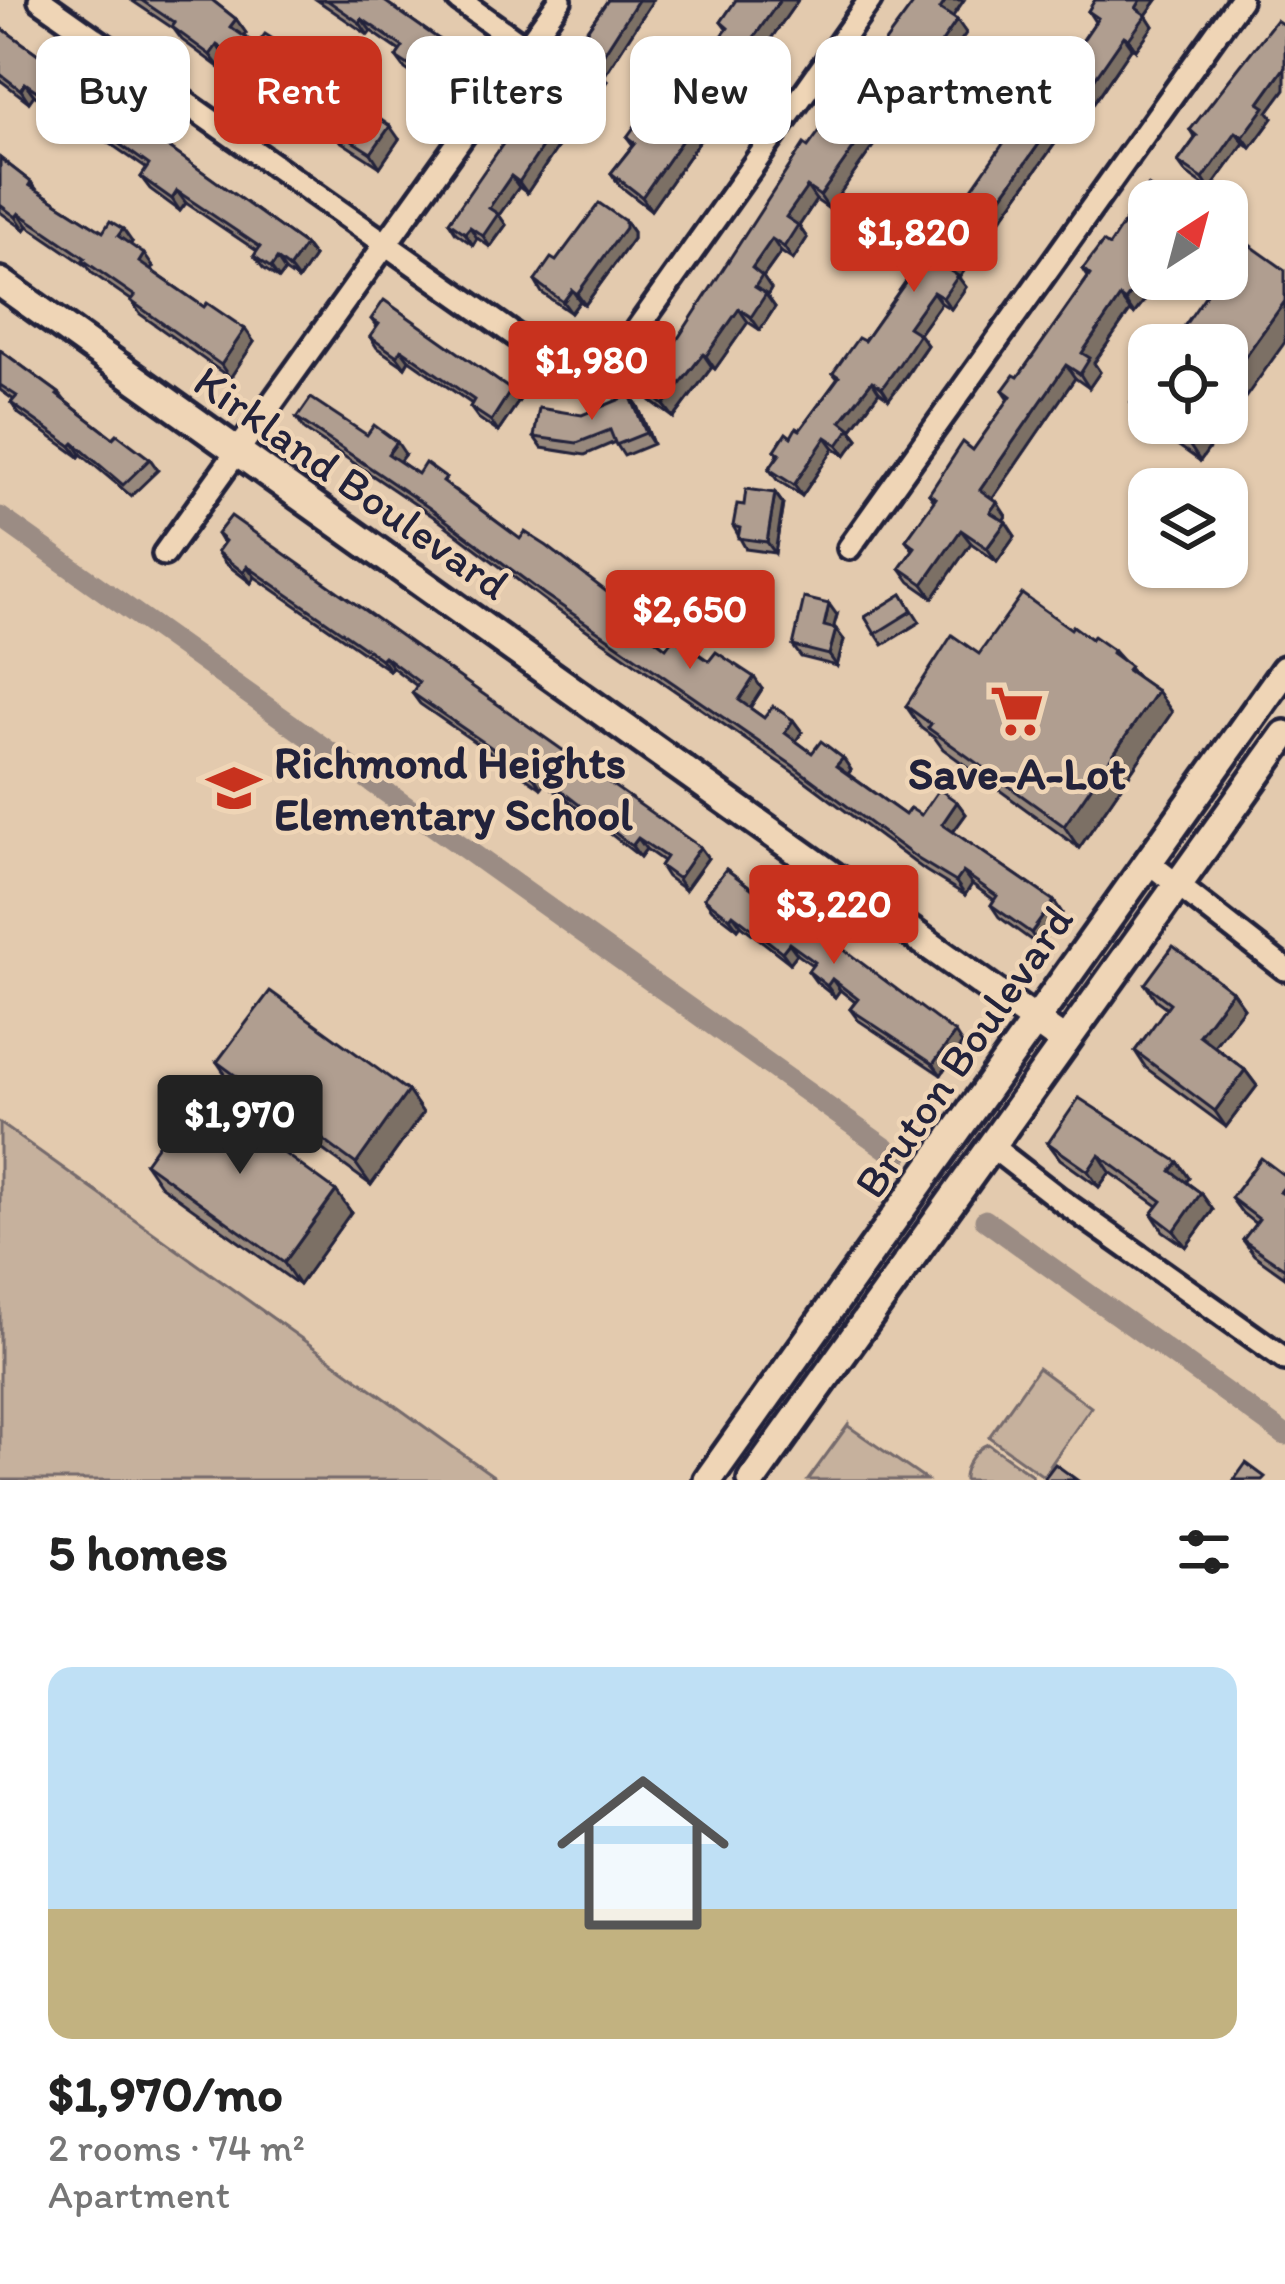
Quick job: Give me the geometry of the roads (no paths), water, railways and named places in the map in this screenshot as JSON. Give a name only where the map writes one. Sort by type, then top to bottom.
[{"type":"street","points":[[40,0],[550,360],[582,370],[610,358],[635,332],[870,0]]},
{"type":"street","points":[[459,0],[509,36]]},
{"type":"street","points":[[534,36],[560,0]]},
{"type":"street","points":[[849,548],[1240,0]]},
{"type":"street","points":[[164,554],[457,144]]},
{"type":"street","name":"Kirkland Boulevard","points":[[0,282],[1065,1042]]},
{"type":"street","name":"Bruton Boulevard","points":[[708,1480],[1285,670]]},
{"type":"street","name":"Bruton Boulevard","points":[[752,1480],[1285,735]]},
{"type":"street","points":[[1148,862],[1285,969]]},
{"type":"street","points":[[991,1146],[1285,1359]]},
{"type":"waterway","points":[[0,517],[898,1157]]},
{"type":"waterway","points":[[985,1220],[1285,1435]]},
{"type":"place","name":"Save-A-Lot","points":[[1017,711]]},
{"type":"place","name":"Richmond Heights Elementary School","points":[[234,788]]}]
